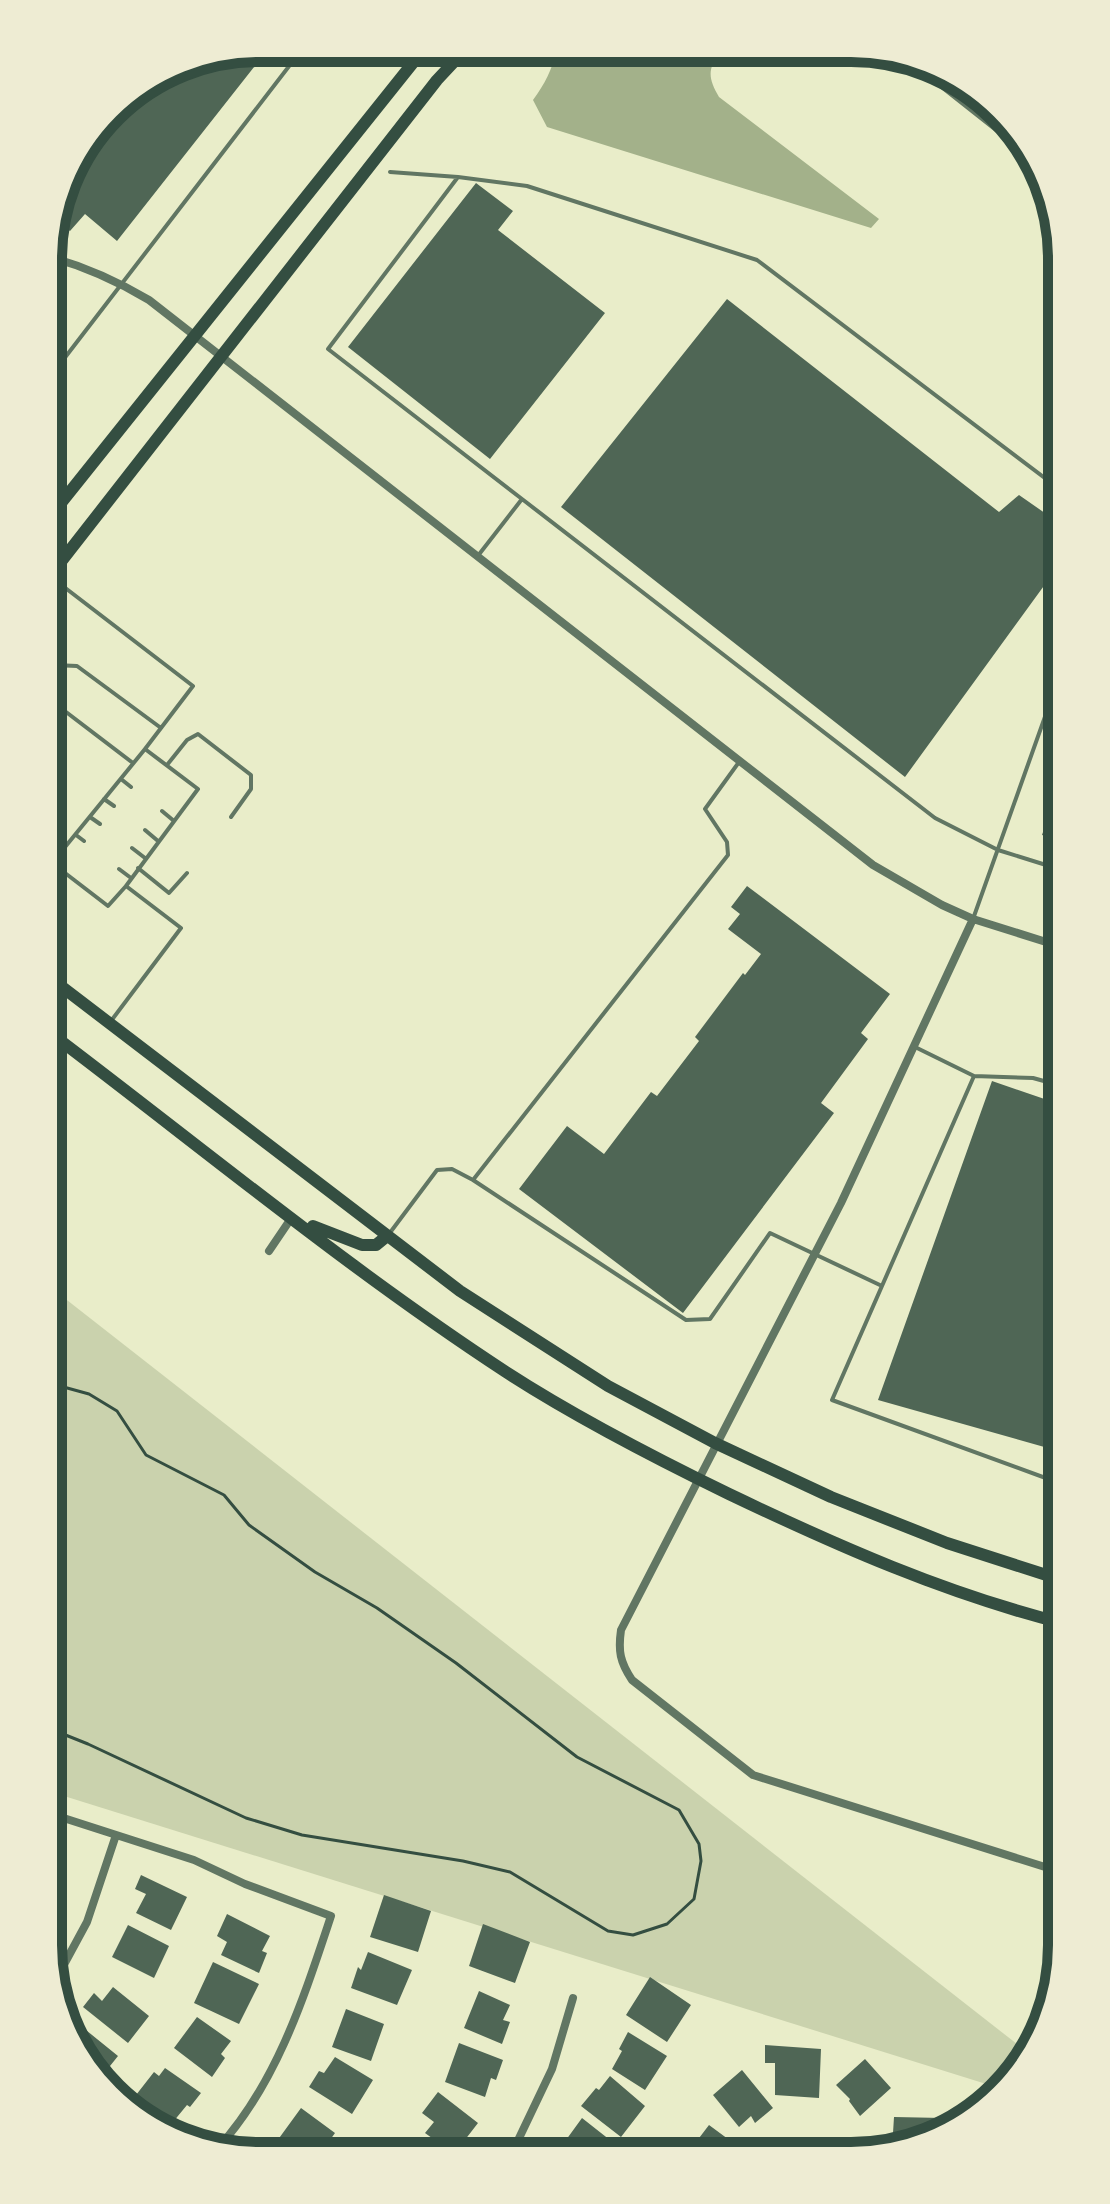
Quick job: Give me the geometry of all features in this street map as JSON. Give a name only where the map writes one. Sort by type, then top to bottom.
[{"type":"main road","points":[[62,502],[414,62]]},
{"type":"main road","points":[[62,562],[454,62]]},
{"type":"main road","points":[[62,987],[460,1291],[608,1386],[715,1443],[831,1497],[919,1532],[1048,1576]]},
{"type":"main road","points":[[62,1042],[383,1286],[507,1373],[648,1454],[835,1545],[934,1583],[1048,1619]]},
{"type":"main road","points":[[292,1217],[362,1245],[376,1245],[387,1236]]},
{"type":"street","points":[[62,260],[86,267],[149,300],[873,865],[942,905],[973,919],[1048,943]]},
{"type":"street","points":[[973,919],[814,1255],[621,1630],[618,1651],[622,1666],[632,1680],[753,1775],[1048,1867]]},
{"type":"street","points":[[269,1251],[292,1217]]},
{"type":"street","points":[[62,1818],[194,1860],[245,1884],[331,1916],[304,1996],[275,2063],[249,2107],[225,2138]]},
{"type":"street","points":[[64,1965],[87,1922],[116,1835]]},
{"type":"street","points":[[517,2142],[552,2069],[573,1998]]},
{"type":"lane","points":[[62,360],[292,62]]},
{"type":"lane","points":[[932,79],[1006,138]]},
{"type":"lane","points":[[390,172],[527,186],[757,260],[1048,480]]},
{"type":"lane","points":[[458,177],[328,349],[935,818],[998,850],[1048,866]]},
{"type":"lane","points":[[477,557],[522,499]]},
{"type":"lane","points":[[62,586],[193,686],[62,851]]},
{"type":"lane","points":[[62,665],[77,666],[161,728]]},
{"type":"lane","points":[[62,709],[133,763]]},
{"type":"lane","points":[[973,919],[1048,709]]},
{"type":"lane","points":[[167,765],[187,740],[198,734],[251,775],[251,789],[231,817]]},
{"type":"lane","points":[[62,871],[108,906],[198,789],[145,749]]},
{"type":"lane","points":[[473,1180],[728,855],[727,842],[705,809],[739,762]]},
{"type":"lane","points":[[121,779],[131,787]]},
{"type":"lane","points":[[104,799],[114,806]]},
{"type":"lane","points":[[162,811],[174,821]]},
{"type":"lane","points":[[90,817],[100,824]]},
{"type":"lane","points":[[145,830],[158,841]]},
{"type":"lane","points":[[76,835],[84,841]]},
{"type":"lane","points":[[132,848],[145,858]]},
{"type":"lane","points":[[138,868],[169,893],[187,873]]},
{"type":"lane","points":[[119,869],[131,878]]},
{"type":"lane","points":[[110,1023],[181,928],[126,886]]},
{"type":"lane","points":[[915,1047],[974,1076],[1033,1078],[1048,1082]]},
{"type":"lane","points":[[974,1076],[832,1400],[1048,1479]]},
{"type":"lane","points":[[387,1236],[437,1170],[452,1169],[686,1320],[710,1319],[770,1233],[882,1286]]},
{"type":"path","points":[[62,1387],[89,1394],[117,1411],[146,1455],[224,1495],[249,1525],[315,1572],[377,1608],[456,1663],[577,1757],[679,1810],[699,1844],[701,1861],[694,1899],[667,1924],[633,1935],[608,1931],[510,1872],[463,1861],[302,1835],[246,1818],[62,1734]]},
{"type":"shaded area","points":[[714,62],[711,74],[719,97],[879,219],[871,228],[547,127],[533,100],[553,64]]},
{"type":"shaded area","points":[[62,1296],[1020,2046],[989,2085],[62,1795]]},
{"type":"building","points":[[258,62],[117,241],[85,214],[70,231],[65,227],[69,208],[82,172],[103,139],[129,111],[172,82],[196,72]]},
{"type":"building","points":[[476,183],[513,211],[498,230],[605,313],[490,459],[348,347]]},
{"type":"building","points":[[727,299],[999,512],[1019,495],[1048,515],[1048,580],[905,777],[561,507]]},
{"type":"building","points":[[1048,817],[1048,837],[1042,835]]},
{"type":"building","points":[[747,886],[890,994],[861,1033],[868,1039],[821,1103],[834,1113],[683,1313],[519,1189],[567,1126],[604,1154],[651,1092],[657,1096],[699,1041],[695,1037],[761,954],[728,929],[740,914],[731,907]]},
{"type":"building","points":[[992,1081],[1048,1100],[1048,1448],[878,1400]]},
{"type":"building","points":[[141,1875],[187,1897],[171,1930],[136,1913],[146,1894],[135,1889]]},
{"type":"building","points":[[384,1895],[431,1911],[418,1952],[370,1937]]},
{"type":"building","points":[[227,1914],[270,1936],[262,1951],[267,1953],[259,1973],[221,1955],[227,1942],[217,1936]]},
{"type":"building","points":[[483,1924],[530,1942],[515,1983],[469,1966]]},
{"type":"building","points":[[128,1925],[169,1946],[154,1978],[112,1957]]},
{"type":"building","points":[[368,1952],[412,1970],[397,2005],[351,1988],[358,1967],[361,1970]]},
{"type":"building","points":[[213,1962],[259,1984],[239,2024],[194,2003]]},
{"type":"building","points":[[650,1977],[691,2005],[667,2042],[626,2015]]},
{"type":"building","points":[[113,1987],[149,2016],[128,2043],[83,2007],[94,1993],[102,2001]]},
{"type":"building","points":[[479,1991],[510,2005],[503,2020],[510,2022],[502,2044],[464,2028]]},
{"type":"building","points":[[346,2009],[384,2024],[371,2061],[332,2047]]},
{"type":"building","points":[[197,2017],[231,2041],[221,2054],[225,2058],[212,2077],[174,2048]]},
{"type":"building","points":[[79,2024],[118,2056],[107,2070]]},
{"type":"building","points":[[628,2032],[667,2056],[645,2090],[612,2069]]},
{"type":"building","points":[[459,2043],[503,2060],[496,2080],[491,2078],[485,2097],[445,2082]]},
{"type":"building","points":[[765,2045],[821,2049],[819,2098],[775,2095],[775,2063],[765,2063]]},
{"type":"building","points":[[335,2057],[373,2080],[352,2114],[309,2087],[319,2071],[324,2073]]},
{"type":"building","points":[[865,2059],[891,2088],[860,2116],[850,2099],[836,2085]]},
{"type":"building","points":[[165,2068],[201,2093],[173,2122],[136,2095],[154,2072],[159,2076]]},
{"type":"building","points":[[742,2070],[773,2108],[755,2123],[751,2116],[739,2127],[713,2095]]},
{"type":"building","points":[[610,2076],[645,2106],[621,2137],[581,2106]]},
{"type":"building","points":[[438,2092],[478,2123],[463,2142],[437,2142],[425,2133],[434,2122],[422,2113]]},
{"type":"building","points":[[301,2108],[335,2133],[329,2142],[277,2141]]},
{"type":"building","points":[[894,2117],[943,2118],[914,2132],[893,2137]]},
{"type":"building","points":[[582,2118],[612,2142],[565,2142]]},
{"type":"building","points":[[709,2125],[732,2142],[696,2142]]}]
